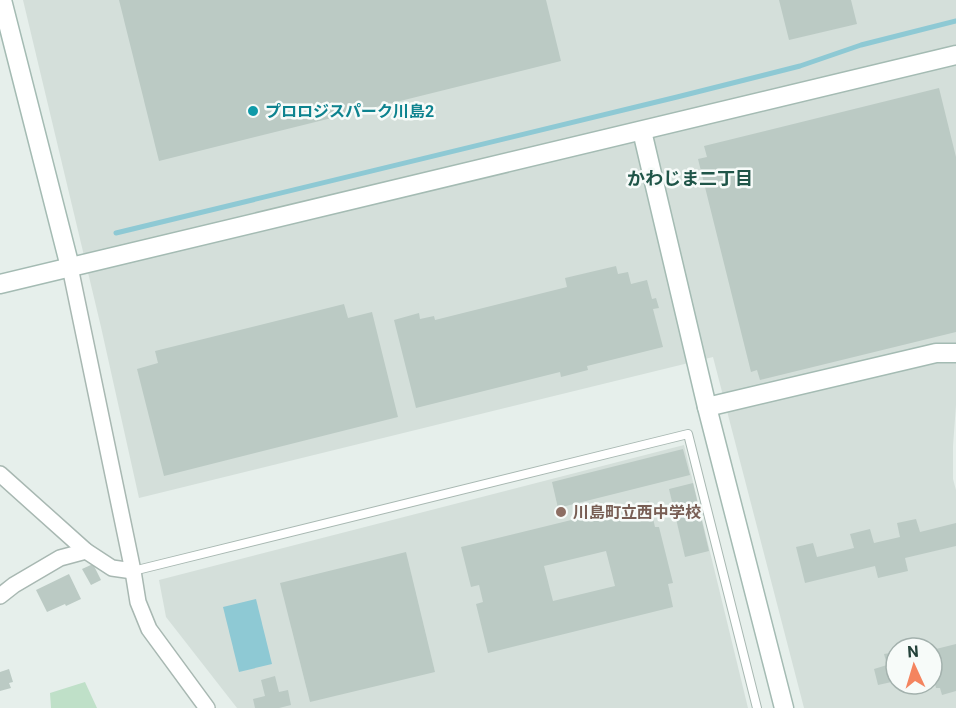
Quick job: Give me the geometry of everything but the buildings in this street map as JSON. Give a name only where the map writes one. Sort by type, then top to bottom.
[{"type":"street","points":[[2,0],[70,267],[134,571],[138,602],[149,629],[207,708]]},
{"type":"street","points":[[0,284],[956,55]]},
{"type":"street","points":[[642,131],[707,407],[784,708]]},
{"type":"street","points":[[707,407],[936,353],[956,353]]},
{"type":"street","points":[[2,478],[86,550],[112,568],[134,571]]},
{"type":"street","points":[[0,596],[14,585],[60,558],[86,550]]},
{"type":"lane","points":[[134,571],[688,434],[757,708]]},
{"type":"shaded area","points":[[23,0],[956,0],[956,405],[953,479],[956,490],[956,708],[804,708],[713,357],[139,498]]},
{"type":"shaded area","name":"川島町立西中学校","points":[[684,445],[748,708],[237,708],[166,617],[159,580]]},
{"type":"green space","points":[[85,682],[97,708],[51,708],[50,693]]},
{"type":"water","points":[[256,599],[272,664],[239,672],[223,607]]},
{"type":"waterway","points":[[116,233],[800,66],[861,45],[956,21]]},
{"type":"place","name":"プロロジスパーク川島2","points":[[253,111]]},
{"type":"place","name":"川島町立西中学校","points":[[561,512]]},
{"type":"district","name":"かわじま二丁目","points":[[690,179]]}]
